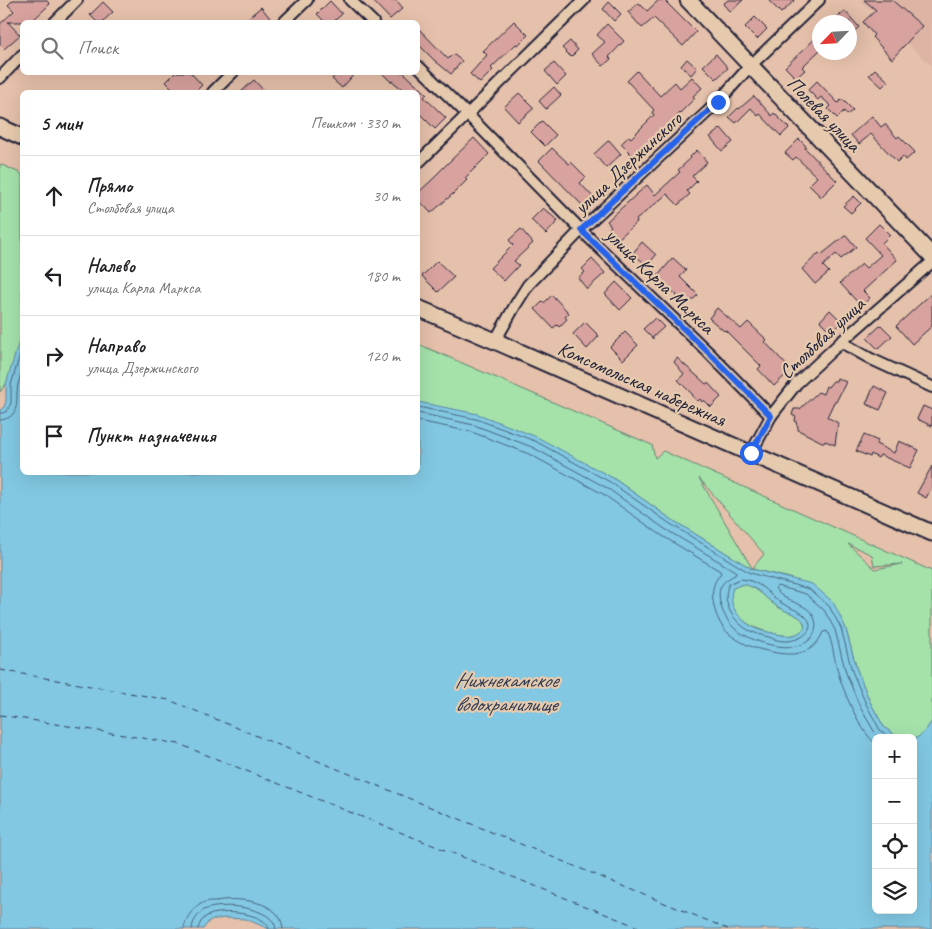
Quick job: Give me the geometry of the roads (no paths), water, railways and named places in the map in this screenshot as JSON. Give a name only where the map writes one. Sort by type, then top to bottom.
[{"type":"street","points":[[57,20],[77,0]]},
{"type":"street","points":[[286,20],[307,0]]},
{"type":"street","points":[[350,0],[371,20]]},
{"type":"street","points":[[420,161],[584,0]]},
{"type":"street","name":"Полевая улица","points":[[688,0],[932,256]]},
{"type":"street","name":"улица Дзержинского","points":[[495,340],[528,285],[581,230],[718,102],[750,66],[819,0]]},
{"type":"street","points":[[0,78],[20,57]]},
{"type":"street","name":"улица Карла Маркса","points":[[420,68],[581,230],[708,352],[771,416]]},
{"type":"street","points":[[215,90],[230,75]]},
{"type":"street","points":[[0,127],[20,136]]},
{"type":"street","name":"Столбовая улица","points":[[751,453],[771,416],[797,382],[932,262]]},
{"type":"street","name":"Комсомольская набережная","points":[[420,309],[495,340],[932,533]]},
{"type":"street","points":[[841,342],[871,359],[932,387]]},
{"type":"water","name":"Нижнекамское водохранилище","points":[[20,338],[20,475],[420,475],[420,402],[478,414],[537,437],[613,478],[671,519],[752,569],[812,584],[833,602],[845,626],[857,670],[870,702],[884,727],[894,734],[872,734],[872,914],[917,914],[917,737],[932,721],[932,929],[269,929],[246,919],[225,918],[210,920],[203,929],[0,929],[0,410],[4,407],[6,384]],"holes":[[[743,584],[759,591],[775,605],[799,617],[805,627],[797,634],[788,636],[760,630],[748,624],[739,616],[733,606],[733,588]]]}]
